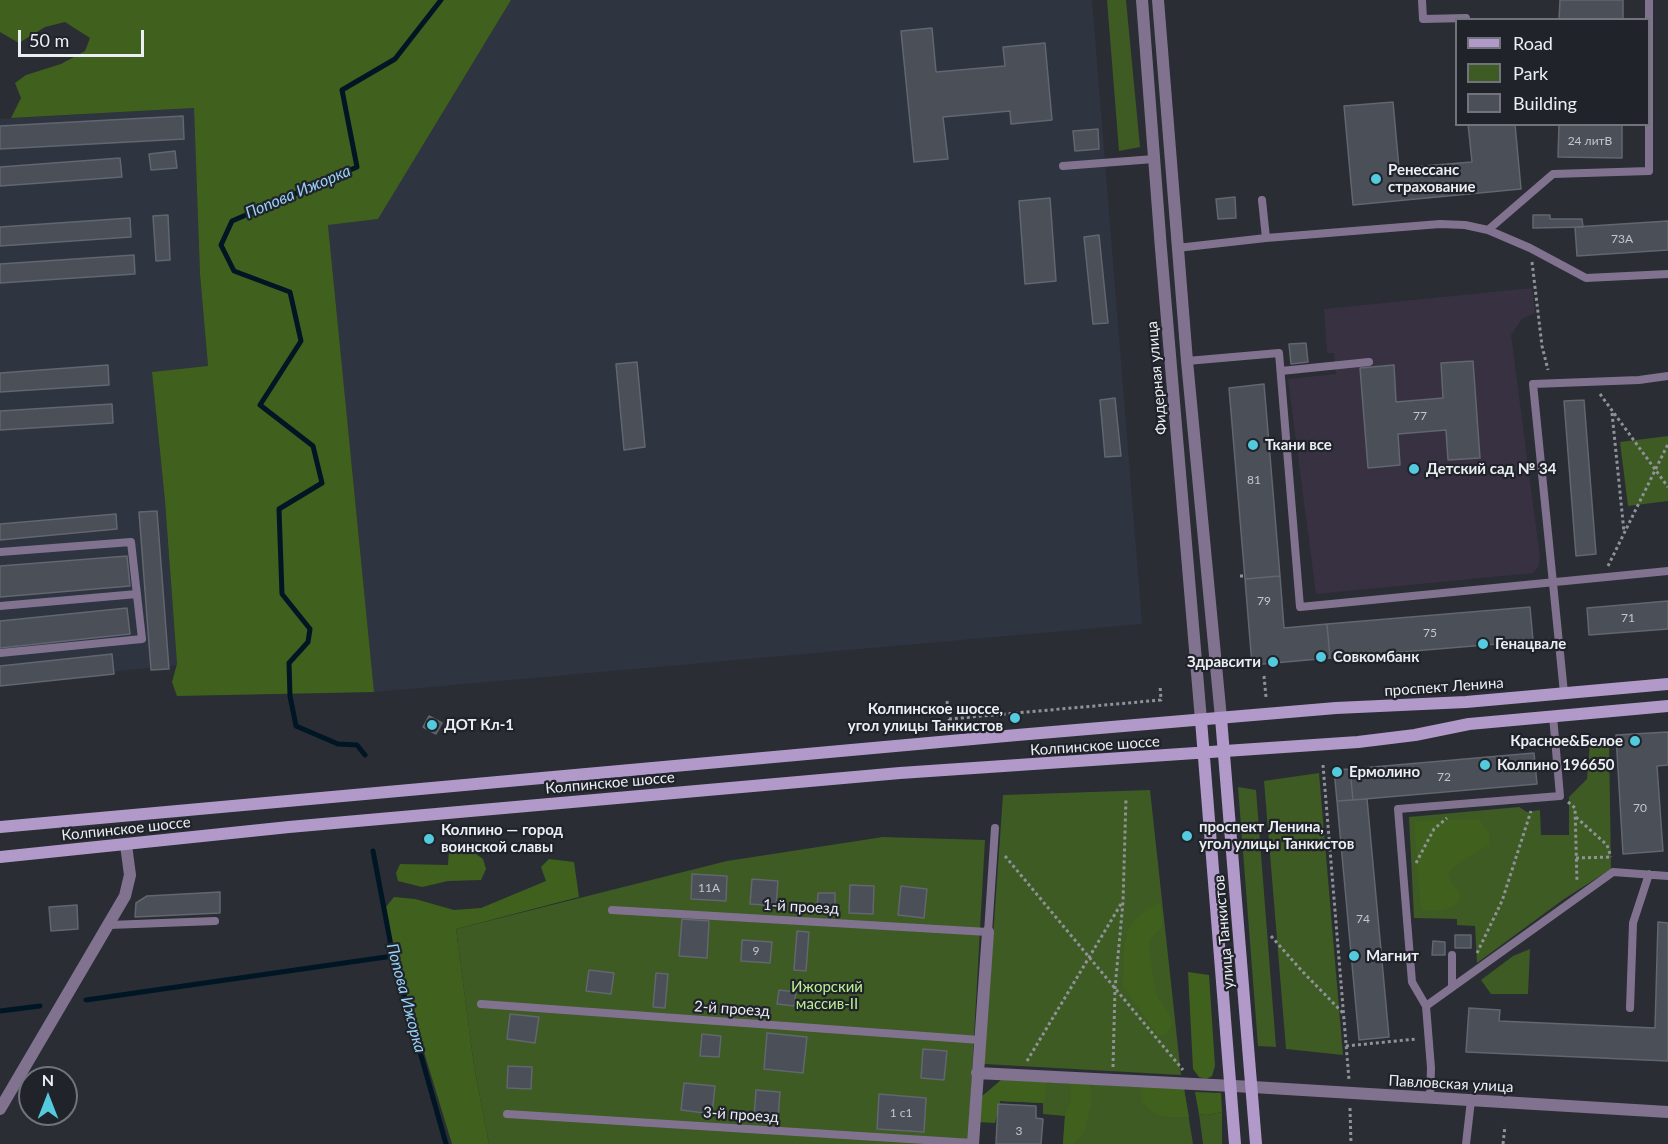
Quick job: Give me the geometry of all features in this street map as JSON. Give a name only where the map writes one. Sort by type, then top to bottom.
[{"type":"main road","name":"проспект Ленина","points":[[1221,718],[1336,708],[1466,702],[1668,684]]},
{"type":"main road","points":[[1223,752],[1358,742],[1415,735],[1469,724],[1668,706]]},
{"type":"main road","name":"Колпинское шоссе","points":[[0,827],[1221,718]]},
{"type":"main road","name":"улица Танкистов","points":[[1221,718],[1256,1144]]},
{"type":"main road","name":"Фидерная улица","points":[[1201,720],[1204,754]]},
{"type":"main road","name":"Колпинское шоссе","points":[[0,856],[289,827],[900,773],[1223,752]]},
{"type":"main road","name":"улица Танкистов","points":[[1204,754],[1235,1144]]},
{"type":"street","name":"Фидерная улица","points":[[1142,0],[1201,720]]},
{"type":"street","name":"Фидерная улица","points":[[1158,0],[1186,361],[1221,718]]},
{"type":"street","points":[[1154,159],[1170,157]]},
{"type":"street","points":[[1161,249],[1177,248]]},
{"type":"street","points":[[1171,363],[1186,361]]},
{"type":"street","points":[[0,1109],[125,896],[130,875],[126,844]]},
{"type":"street","points":[[973,1144],[988,932]]},
{"type":"street","name":"Павловская улица","points":[[977,1073],[1668,1112]]},
{"type":"lane","points":[[1422,0],[1423,19],[1455,18]]},
{"type":"lane","points":[[1649,0],[1649,18]]},
{"type":"lane","points":[[1488,230],[1553,174],[1649,171],[1649,126]]},
{"type":"lane","points":[[1063,166],[1154,159]]},
{"type":"lane","points":[[1262,200],[1266,238]]},
{"type":"lane","points":[[1177,248],[1266,238],[1440,224],[1465,225],[1488,230],[1530,248],[1586,278],[1668,274]]},
{"type":"lane","points":[[1186,361],[1279,353],[1300,607],[1668,571]]},
{"type":"lane","points":[[1281,371],[1369,362]]},
{"type":"lane","points":[[1564,693],[1533,384],[1639,380],[1668,376]]},
{"type":"lane","points":[[0,552],[131,542],[142,639],[0,653]]},
{"type":"lane","points":[[0,606],[137,594]]},
{"type":"lane","points":[[1430,1098],[1431,1068],[1426,1006],[1413,982],[1398,809],[1560,796],[1553,716]]},
{"type":"lane","points":[[988,932],[994,828]]},
{"type":"lane","points":[[1426,1006],[1613,872],[1668,876]]},
{"type":"lane","points":[[1630,1008],[1633,923],[1649,874]]},
{"type":"lane","name":"1-й проезд","points":[[612,910],[988,932]]},
{"type":"lane","points":[[109,925],[215,921]]},
{"type":"lane","points":[[1452,955],[1452,987]]},
{"type":"lane","name":"2-й проезд","points":[[481,1004],[980,1040]]},
{"type":"lane","points":[[1466,1144],[1471,1100]]},
{"type":"lane","name":"3-й проезд","points":[[507,1114],[973,1144]]},
{"type":"path","points":[[1530,248],[1542,346],[1549,370],[1533,384]]},
{"type":"path","points":[[1591,382],[1668,487]]},
{"type":"path","points":[[1612,411],[1624,534]]},
{"type":"path","points":[[1602,577],[1668,444]]},
{"type":"path","points":[[1264,676],[1266,697]]},
{"type":"path","points":[[947,701],[949,719],[1161,700],[1160,685]]},
{"type":"path","points":[[1323,765],[1346,1046],[1351,1144]]},
{"type":"path","points":[[1560,796],[1575,808],[1578,897]]},
{"type":"path","points":[[1113,1080],[1115,988],[1123,902],[1126,798]]},
{"type":"path","points":[[1473,973],[1473,961],[1502,901],[1535,798]]},
{"type":"path","points":[[1415,864],[1434,829],[1465,804]]},
{"type":"path","points":[[1576,817],[1607,845],[1619,872]]},
{"type":"path","points":[[994,843],[1189,1077]]},
{"type":"path","points":[[1576,858],[1611,857]]},
{"type":"path","points":[[1018,1075],[1123,902]]},
{"type":"path","points":[[1271,936],[1343,1013]]},
{"type":"path","points":[[1346,1046],[1429,1038]]},
{"type":"path","points":[[1503,1144],[1505,1126]]},
{"type":"shaded area","points":[[511,0],[1092,0],[1142,624],[374,692],[328,225],[378,219]]},
{"type":"shaded area","points":[[194,108],[200,274],[208,367],[152,372],[165,501],[177,665],[0,683],[0,119]]},
{"type":"shaded area","name":"Детский сад № 34","points":[[1532,288],[1535,313],[1522,319],[1511,335],[1540,558],[1538,567],[1533,573],[1316,594],[1288,379],[1336,374],[1334,353],[1327,353],[1324,309]]},
{"type":"green space","points":[[0,0],[511,0],[378,219],[328,225],[374,692],[177,696],[172,682],[177,664],[165,501],[152,372],[208,366],[200,274],[194,108],[11,118],[21,98],[15,83],[26,75],[61,64],[85,51],[90,38],[65,22],[45,27],[19,43],[0,32]]},
{"type":"green space","points":[[1107,0],[1126,0],[1140,147],[1119,151]]},
{"type":"green space","points":[[1668,436],[1668,501],[1628,506],[1620,442]]},
{"type":"green space","points":[[1590,742],[1609,742],[1611,869],[1564,899],[1477,963],[1475,926],[1457,925],[1457,919],[1414,918],[1409,817],[1519,807],[1527,812],[1540,810],[1541,835],[1569,835],[1569,797],[1587,779]]},
{"type":"green space","points":[[1319,773],[1343,1055],[1286,1049],[1264,781]]},
{"type":"green space","points":[[1238,787],[1256,790],[1276,1047],[1258,1046]]},
{"type":"green space","points":[[1150,790],[1181,1075],[984,1064],[1003,795]]},
{"type":"green space","points":[[1479,819],[1490,834],[1489,845],[1460,862],[1448,873],[1451,883],[1459,890],[1458,901],[1454,906],[1444,910],[1421,910],[1414,821]]},
{"type":"green space","name":"Ижорский массив-II","points":[[883,837],[985,840],[968,1144],[489,1144],[474,1066],[456,929],[727,861]]},
{"type":"green space","points":[[469,849],[483,859],[486,869],[481,880],[448,881],[422,887],[398,881],[396,873],[400,864],[448,865],[449,850]]},
{"type":"green space","points":[[549,859],[574,862],[579,897],[456,929],[474,1066],[489,1144],[452,1144],[392,947],[386,907],[394,897],[415,899],[454,910],[481,908],[546,881],[541,867]]},
{"type":"green space","points":[[1157,903],[1161,905],[1162,927],[1149,940],[1149,949],[1156,994],[1171,1018],[1171,1027],[1166,1034],[1158,1036],[1123,986],[1124,948],[1128,929],[1139,915]]},
{"type":"green space","points":[[1530,949],[1528,994],[1491,994],[1481,980],[1513,956]]},
{"type":"green space","points":[[1188,972],[1209,975],[1215,1066],[1212,1076],[1206,1079],[1199,1077],[1193,1069]]},
{"type":"green space","points":[[1001,1080],[1184,1089],[1193,1144],[1063,1144],[1065,1116],[1043,1114],[1043,1103],[1000,1101],[995,1123]]},
{"type":"green space","points":[[1001,1080],[1047,1082],[1044,1103],[1000,1101],[995,1123],[978,1122],[981,1097]]},
{"type":"green space","points":[[1070,1083],[1090,1084],[1091,1104],[1084,1133],[1073,1144],[1063,1144],[1065,1116],[1071,1100]]},
{"type":"green space","points":[[1142,1087],[1184,1089],[1189,1117],[1168,1117],[1154,1113],[1142,1102]]},
{"type":"green space","points":[[1195,1092],[1221,1093],[1222,1112],[1199,1114]]},
{"type":"green space","points":[[1222,1112],[1222,1144],[1203,1144],[1199,1114]]},
{"type":"building","points":[[1560,0],[1623,0],[1623,18],[1559,18]]},
{"type":"building","points":[[932,28],[936,72],[1005,66],[1003,47],[1045,43],[1052,120],[1011,124],[1010,111],[943,117],[948,159],[914,162],[901,31]]},
{"type":"building","points":[[1393,102],[1399,168],[1472,162],[1468,126],[1515,126],[1521,189],[1353,205],[1344,106]]},
{"type":"building","points":[[183,116],[184,139],[0,149],[0,126]]},
{"type":"building","points":[[1559,126],[1622,126],[1622,158],[1558,157]]},
{"type":"building","points":[[1098,129],[1099,149],[1075,151],[1073,131]]},
{"type":"building","points":[[175,151],[177,168],[151,170],[149,154]]},
{"type":"building","points":[[120,158],[122,177],[0,186],[0,167]]},
{"type":"building","points":[[1235,197],[1236,218],[1218,219],[1216,199]]},
{"type":"building","points":[[1050,198],[1056,281],[1025,284],[1019,201]]},
{"type":"building","points":[[168,215],[170,260],[156,261],[153,216]]},
{"type":"building","points":[[1533,215],[1550,215],[1550,219],[1582,219],[1583,227],[1533,228]]},
{"type":"building","points":[[130,218],[131,237],[0,246],[0,227]]},
{"type":"building","points":[[1668,221],[1668,250],[1577,256],[1575,227]]},
{"type":"building","points":[[1099,235],[1108,323],[1093,324],[1084,237]]},
{"type":"building","points":[[134,255],[135,274],[0,283],[0,264]]},
{"type":"building","points":[[1306,343],[1308,362],[1291,364],[1289,344]]},
{"type":"building","points":[[1473,361],[1480,458],[1448,460],[1446,430],[1398,434],[1400,465],[1368,468],[1360,368],[1394,365],[1396,402],[1443,398],[1441,363]]},
{"type":"building","points":[[637,362],[645,447],[624,450],[616,364]]},
{"type":"building","points":[[108,365],[109,385],[0,392],[0,373]]},
{"type":"building","points":[[1264,384],[1280,576],[1245,579],[1229,388]]},
{"type":"building","points":[[1115,398],[1121,456],[1105,457],[1100,400]]},
{"type":"building","points":[[1584,400],[1596,554],[1576,556],[1564,401]]},
{"type":"building","points":[[112,404],[113,423],[0,430],[0,411]]},
{"type":"building","points":[[157,511],[169,669],[151,670],[139,512]]},
{"type":"building","points":[[116,514],[117,529],[0,540],[0,524]]},
{"type":"building","points":[[127,556],[130,586],[0,597],[0,566]]},
{"type":"building","points":[[1280,576],[1284,628],[1327,624],[1330,658],[1252,665],[1245,579]]},
{"type":"building","points":[[1668,601],[1668,629],[1589,635],[1587,608]]},
{"type":"building","points":[[1530,607],[1533,641],[1330,658],[1327,624]]},
{"type":"building","points":[[127,608],[130,634],[0,648],[0,621]]},
{"type":"building","points":[[112,654],[114,674],[0,686],[0,666]]},
{"type":"building","name":"ДОТ Кл-1","points":[[429,716],[442,723],[436,734],[423,727]]},
{"type":"building","points":[[1668,732],[1668,765],[1657,766],[1663,851],[1623,854],[1616,735]]},
{"type":"building","points":[[1534,753],[1537,784],[1353,800],[1350,769]]},
{"type":"building","points":[[1350,769],[1353,800],[1337,801],[1334,770]]},
{"type":"building","points":[[1367,799],[1389,1037],[1359,1040],[1337,801]]},
{"type":"building","points":[[692,874],[727,876],[726,901],[691,899]]},
{"type":"building","points":[[752,879],[778,881],[776,906],[750,904]]},
{"type":"building","points":[[850,885],[874,886],[873,914],[849,913]]},
{"type":"building","points":[[901,886],[927,889],[924,918],[898,915]]},
{"type":"building","points":[[220,892],[220,913],[135,917],[136,903],[147,896]]},
{"type":"building","points":[[818,893],[835,893],[835,912],[817,911]]},
{"type":"building","points":[[77,905],[78,929],[51,931],[49,907]]},
{"type":"building","points":[[682,919],[709,921],[707,958],[679,956]]},
{"type":"building","points":[[1658,922],[1668,923],[1668,1061],[1466,1052],[1469,1008],[1500,1010],[1499,1021],[1655,1028]]},
{"type":"building","points":[[797,931],[809,932],[806,971],[794,970]]},
{"type":"building","points":[[1455,935],[1471,935],[1471,948],[1455,948]]},
{"type":"building","points":[[742,940],[772,942],[770,963],[741,961]]},
{"type":"building","points":[[1433,941],[1445,942],[1445,955],[1432,955]]},
{"type":"building","points":[[589,970],[614,973],[611,994],[586,991]]},
{"type":"building","points":[[656,973],[668,974],[665,1008],[653,1007]]},
{"type":"building","points":[[779,990],[796,992],[794,1006],[777,1004]]},
{"type":"building","points":[[510,1014],[539,1017],[535,1043],[507,1039]]},
{"type":"building","points":[[767,1033],[807,1037],[803,1073],[764,1069]]},
{"type":"building","points":[[702,1034],[721,1036],[719,1057],[700,1056]]},
{"type":"building","points":[[923,1049],[947,1051],[944,1080],[921,1078]]},
{"type":"building","points":[[508,1066],[532,1067],[531,1089],[507,1088]]},
{"type":"building","points":[[684,1083],[715,1086],[712,1114],[681,1110]]},
{"type":"building","points":[[756,1090],[780,1092],[778,1118],[754,1117]]},
{"type":"building","points":[[879,1094],[926,1098],[924,1132],[877,1129]]},
{"type":"building","points":[[998,1104],[1036,1106],[1036,1118],[1043,1119],[1041,1144],[996,1144]]},
{"type":"waterway","name":"Попова Ижорка","points":[[365,755],[357,745],[338,744],[296,726],[290,696],[289,663],[308,642],[310,629],[282,594],[279,509],[322,483],[313,446],[260,405],[301,341],[290,292],[234,271],[221,245],[232,221],[357,167],[342,90],[395,59],[441,0]]},
{"type":"waterway","name":"Попова Ижорка","points":[[373,851],[393,956],[446,1144]]},
{"type":"waterway","points":[[86,1000],[393,956]]},
{"type":"waterway","points":[[0,1011],[40,1006]]},
{"type":"place","name":"Ренессанс страхование","points":[[1376,179]]},
{"type":"place","name":"Ткани все","points":[[1253,445]]},
{"type":"place","name":"Детский сад № 34","points":[[1414,469]]},
{"type":"place","name":"Генацвале","points":[[1483,644]]},
{"type":"place","name":"Совкомбанк","points":[[1321,657]]},
{"type":"place","name":"Здравсити","points":[[1273,662]]},
{"type":"place","name":"Колпинское шоссе, угол улицы Танкистов","points":[[1015,718]]},
{"type":"place","name":"ДОТ Кл-1","points":[[432,725]]},
{"type":"place","name":"Красное&Белое","points":[[1635,741]]},
{"type":"place","name":"Колпино 196650","points":[[1485,765]]},
{"type":"place","name":"Ермолино","points":[[1337,772]]},
{"type":"place","name":"проспект Ленина, угол улицы Танкистов","points":[[1187,836]]},
{"type":"place","name":"Колпино — город воинской славы","points":[[429,839]]},
{"type":"place","name":"Магнит","points":[[1354,956]]}]
